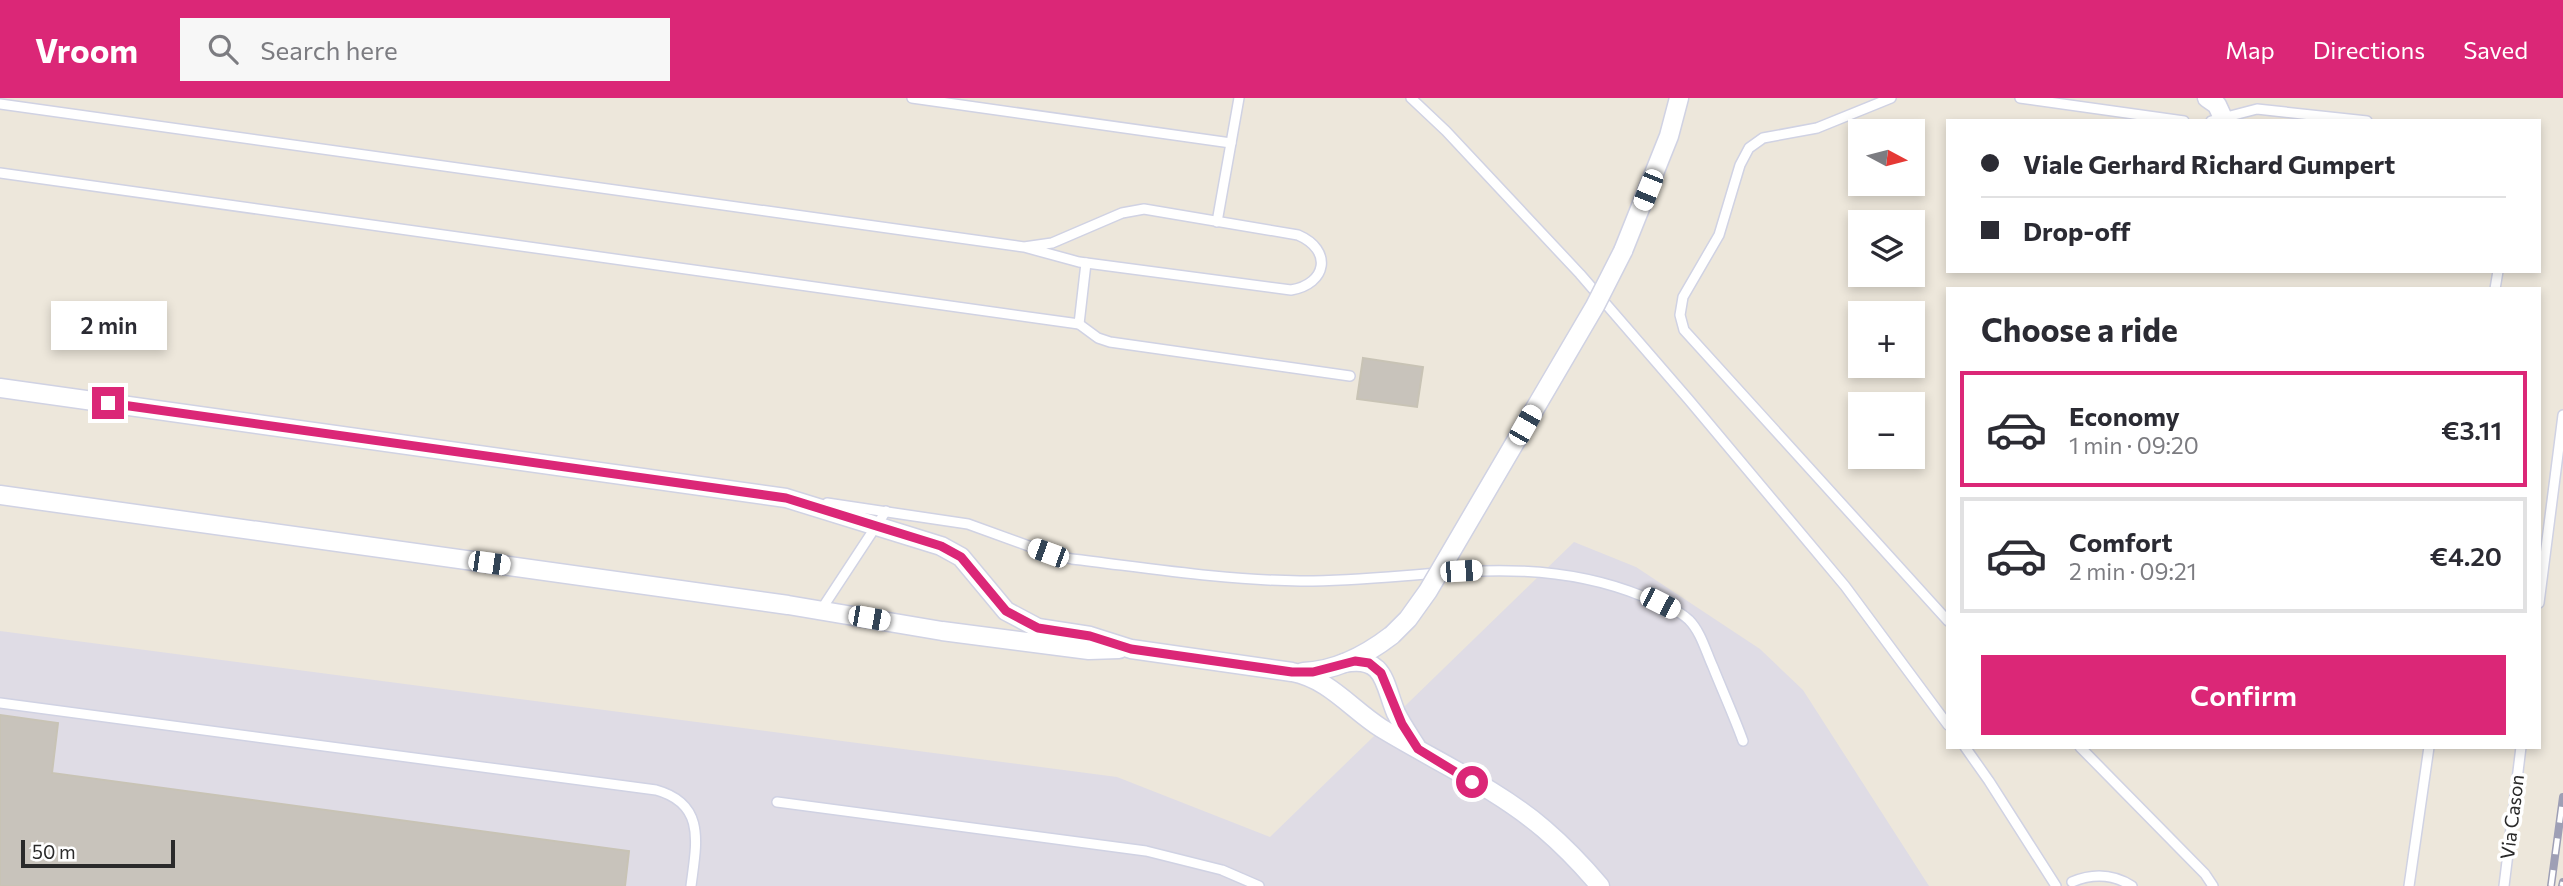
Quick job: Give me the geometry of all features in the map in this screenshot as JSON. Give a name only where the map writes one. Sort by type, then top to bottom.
[{"type":"street","points":[[1345,663],[1392,635],[1428,592],[1595,306],[1623,251],[1669,136],[1679,98]]},
{"type":"street","points":[[2207,98],[2217,105],[2217,119]]},
{"type":"street","points":[[0,388],[786,498],[882,518],[961,557],[1006,611],[1038,628],[1090,636],[1131,649],[1308,675],[1322,682],[1379,726],[1542,828],[1575,857],[1600,886]]},
{"type":"street","points":[[0,495],[821,610],[942,631],[1089,650],[1131,649]]},
{"type":"street","points":[[1292,672],[1313,672],[1362,661],[1369,663],[1381,673],[1402,724],[1418,749]]},
{"type":"lane","points":[[912,98],[1231,143]]},
{"type":"lane","points":[[1217,222],[1239,98]]},
{"type":"lane","points":[[1411,98],[1446,131],[1580,274],[1689,400],[1845,586],[1946,721]]},
{"type":"lane","points":[[1891,98],[1817,128],[1763,138],[1749,148],[1740,165],[1719,235],[1683,297],[1680,315],[1684,330],[1946,619]]},
{"type":"lane","points":[[2020,98],[2171,119]]},
{"type":"lane","points":[[0,104],[1024,247],[1086,263],[1291,289],[1302,288],[1318,277],[1321,267],[1321,256],[1317,247],[1298,235],[1134,209],[1052,243],[1024,247]]},
{"type":"lane","points":[[2220,119],[2241,111],[2257,109],[2349,119]]},
{"type":"lane","points":[[0,173],[1079,324],[1098,338],[1110,342],[1350,376]]},
{"type":"lane","points":[[1079,324],[1086,263]]},
{"type":"lane","points":[[2541,587],[2563,415]]},
{"type":"lane","points":[[821,610],[882,518],[968,524],[1072,559],[1241,579],[1302,581],[1486,569],[1545,572],[1586,578],[1637,594],[1687,618],[1701,640],[1743,741]]},
{"type":"lane","points":[[0,703],[656,790],[676,797],[691,813],[696,842],[691,886]]},
{"type":"lane","points":[[1966,749],[2056,886]]},
{"type":"lane","points":[[2082,749],[2205,874],[2213,886]]},
{"type":"lane","points":[[2409,886],[2429,749]]},
{"type":"lane","name":"Via Cason","points":[[2504,886],[2521,749]]},
{"type":"lane","points":[[776,803],[1146,851],[1222,870],[1259,886]]},
{"type":"lane","points":[[2072,882],[2083,877],[2107,876],[2133,886]]},
{"type":"shaded area","points":[[1574,542],[1636,567],[1760,649],[1803,690],[1929,886],[0,886],[0,631],[1117,777],[1270,837]]},
{"type":"building","points":[[1363,358],[1423,367],[1417,407],[1357,399]]},
{"type":"building","points":[[0,715],[58,723],[52,773],[629,851],[625,886],[0,886]]},
{"type":"railway","points":[[2551,886],[2563,797]]},
{"type":"railway","points":[[2562,886],[2563,882]]},
{"type":"route","points":[[108,403],[786,498],[941,546],[961,557],[1006,611],[1038,628],[1090,636],[1131,649],[1292,672],[1313,672],[1355,661],[1369,663],[1376,667],[1385,680],[1402,724],[1418,749],[1472,782]]}]
